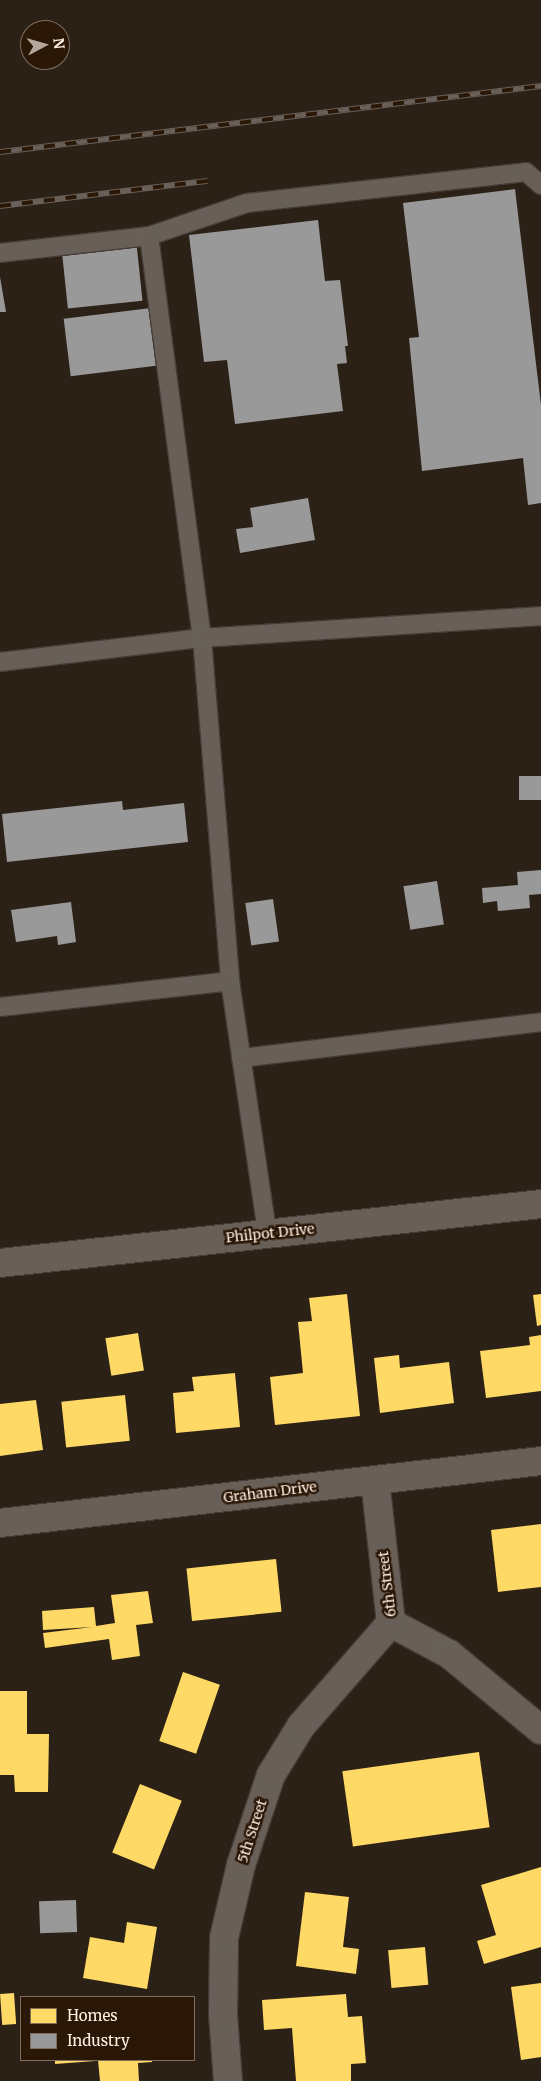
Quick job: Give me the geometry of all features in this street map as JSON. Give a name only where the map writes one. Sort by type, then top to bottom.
[{"type":"street","name":"Philpot Drive","points":[[0,1264],[541,1204]]},
{"type":"street","name":"Graham Drive","points":[[0,1523],[541,1461]]},
{"type":"street","name":"6th Street","points":[[375,1480],[391,1623],[449,1654],[541,1730]]},
{"type":"street","name":"5th Street","points":[[228,2081],[223,2014],[224,1938],[241,1865],[271,1775],[301,1726],[391,1623]]},
{"type":"lane","points":[[0,253],[149,236],[247,203],[526,172],[541,185]]},
{"type":"lane","points":[[149,236],[202,638],[230,981],[267,1233]]},
{"type":"lane","points":[[0,662],[202,638],[541,616]]},
{"type":"lane","points":[[0,1007],[230,981]]},
{"type":"lane","points":[[241,1058],[541,1022]]},
{"type":"building: Homes","points":[[347,1294],[360,1416],[275,1425],[270,1377],[303,1373],[298,1322],[312,1321],[309,1298]]},
{"type":"building: Homes","points":[[541,1294],[541,1325],[537,1326],[533,1295]]},
{"type":"building: Homes","points":[[138,1333],[144,1371],[111,1376],[105,1338]]},
{"type":"building: Homes","points":[[541,1335],[541,1391],[486,1398],[480,1351],[530,1345],[529,1337]]},
{"type":"building: Homes","points":[[399,1355],[400,1368],[449,1362],[454,1403],[380,1413],[374,1358]]},
{"type":"building: Homes","points":[[235,1373],[240,1427],[176,1433],[173,1393],[194,1391],[192,1377]]},
{"type":"building: Homes","points":[[125,1395],[130,1441],[66,1447],[61,1402]]},
{"type":"building: Homes","points":[[36,1400],[43,1450],[0,1456],[0,1404]]},
{"type":"building: Homes","points":[[541,1524],[541,1587],[498,1592],[491,1530]]},
{"type":"building: Homes","points":[[276,1559],[282,1612],[192,1621],[186,1568]]},
{"type":"building: Homes","points":[[148,1591],[153,1623],[136,1625],[140,1656],[112,1660],[109,1639],[45,1648],[43,1633],[92,1627],[43,1630],[42,1611],[94,1607],[96,1626],[115,1623],[111,1595]]},
{"type":"building: Homes","points":[[183,1672],[220,1685],[196,1754],[159,1741]]},
{"type":"building: Homes","points":[[0,1691],[27,1691],[27,1734],[49,1734],[48,1792],[15,1792],[14,1775],[0,1775]]},
{"type":"building: Homes","points":[[479,1752],[490,1827],[353,1846],[342,1771]]},
{"type":"building: Homes","points":[[140,1784],[182,1801],[154,1869],[112,1853]]},
{"type":"building: Homes","points":[[541,1867],[541,1947],[484,1964],[477,1941],[496,1935],[481,1885]]},
{"type":"building: Homes","points":[[305,1892],[349,1897],[343,1947],[359,1949],[356,1974],[296,1966]]},
{"type":"building: Homes","points":[[127,1922],[157,1927],[147,1989],[83,1978],[90,1937],[124,1943]]},
{"type":"building: Homes","points":[[425,1947],[428,1985],[391,1988],[388,1950]]},
{"type":"building: Homes","points":[[541,1983],[541,2057],[521,2060],[511,1987]]},
{"type":"building: Homes","points":[[14,1993],[16,2024],[2,2025],[0,1994]]},
{"type":"building: Homes","points":[[346,1994],[348,2017],[362,2016],[366,2063],[351,2064],[351,2081],[296,2081],[292,2028],[264,2030],[262,2000]]},
{"type":"building: Homes","points":[[55,2061],[95,2061],[55,2064]]},
{"type":"building: Homes","points":[[98,2061],[152,2061],[138,2063],[139,2081],[100,2081]]},
{"type":"building: Industry","points":[[515,189],[541,405],[541,503],[528,505],[523,458],[422,471],[409,338],[419,337],[403,203]]},
{"type":"building: Industry","points":[[318,220],[325,281],[340,280],[348,346],[345,346],[347,363],[337,364],[343,411],[235,424],[227,360],[204,362],[189,235]]},
{"type":"building: Industry","points":[[136,239],[142,301],[68,308],[61,247]]},
{"type":"building: Industry","points":[[0,277],[6,312],[0,312]]},
{"type":"building: Industry","points":[[151,308],[158,366],[71,376],[64,319]]},
{"type":"building: Industry","points":[[308,498],[315,540],[240,553],[236,529],[253,527],[250,508]]},
{"type":"building: Industry","points":[[519,776],[541,776],[541,800],[519,800]]},
{"type":"building: Industry","points":[[122,801],[123,810],[184,803],[188,842],[7,862],[2,814]]},
{"type":"building: Industry","points":[[541,870],[541,894],[529,895],[530,908],[498,911],[497,901],[483,903],[482,888],[518,885],[517,872]]},
{"type":"building: Industry","points":[[437,881],[444,924],[410,930],[403,886]]},
{"type":"building: Industry","points":[[273,899],[279,942],[251,945],[245,903]]},
{"type":"building: Industry","points":[[71,902],[76,942],[58,945],[57,936],[16,942],[11,910]]},
{"type":"building: Industry","points":[[76,1900],[77,1932],[40,1933],[39,1901]]},
{"type":"railway","points":[[0,152],[541,86]]},
{"type":"railway","points":[[0,206],[207,181]]}]
